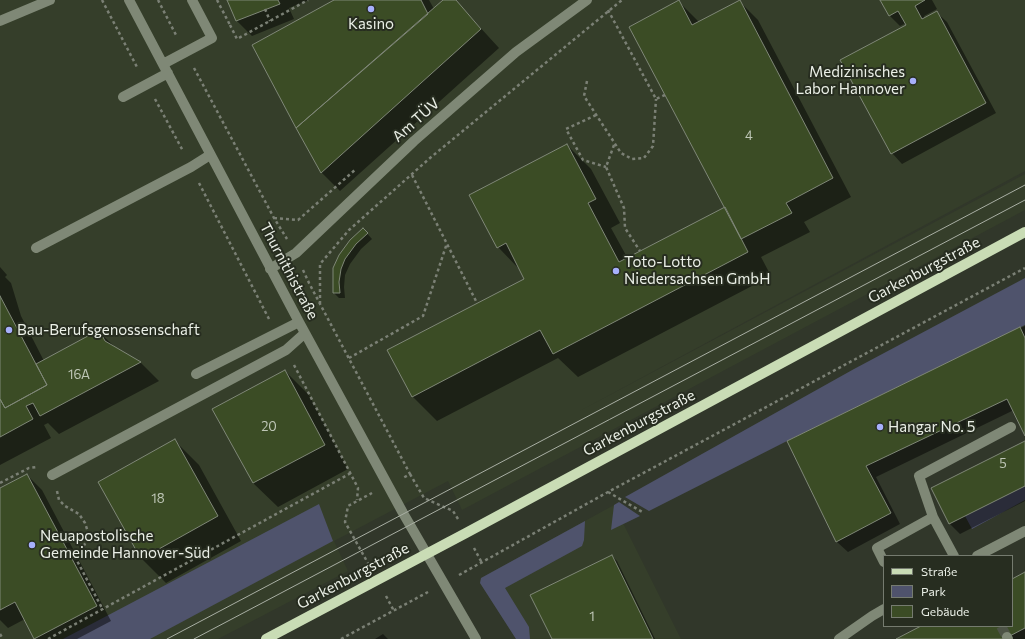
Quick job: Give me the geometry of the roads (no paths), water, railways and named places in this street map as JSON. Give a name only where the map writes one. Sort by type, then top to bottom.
[{"type":"main road","name":"Garkenburgstraße","points":[[266,639],[1025,232]]},
{"type":"street","points":[[0,21],[50,0]]},
{"type":"street","name":"Thurnithistraße","points":[[129,0],[298,322],[426,553],[476,639]]},
{"type":"street","points":[[123,97],[147,84],[165,69],[212,38],[192,0]]},
{"type":"street","name":"Am TÜV","points":[[270,269],[296,253],[414,141],[516,52],[587,0]]},
{"type":"street","points":[[36,248],[191,167],[210,155]]},
{"type":"street","points":[[196,374],[298,322]]},
{"type":"street","points":[[52,475],[286,350],[305,333]]},
{"type":"street","points":[[953,555],[933,517],[919,476],[1011,428]]},
{"type":"street","points":[[883,560],[877,548],[933,517]]},
{"type":"street","points":[[979,555],[1025,531]]},
{"type":"street","points":[[839,639],[883,610]]},
{"type":"tunnel","points":[[1002,627],[1007,637]]},
{"type":"tram line","points":[[167,639],[1025,185]]},
{"type":"tram line","points":[[194,639],[1025,200]]},
{"type":"place","name":"Kasino","points":[[371,9]]},
{"type":"place","name":"Medizinisches Labor Hannover","points":[[913,81]]},
{"type":"place","name":"Toto-Lotto Niedersachsen GmbH","points":[[616,271]]},
{"type":"place","name":"Bau-Berufsgenossenschaft","points":[[9,330]]},
{"type":"place","name":"Hangar No. 5","points":[[880,427]]},
{"type":"place","name":"Neuapostolische Gemeinde Hannover-Süd","points":[[32,545]]}]
